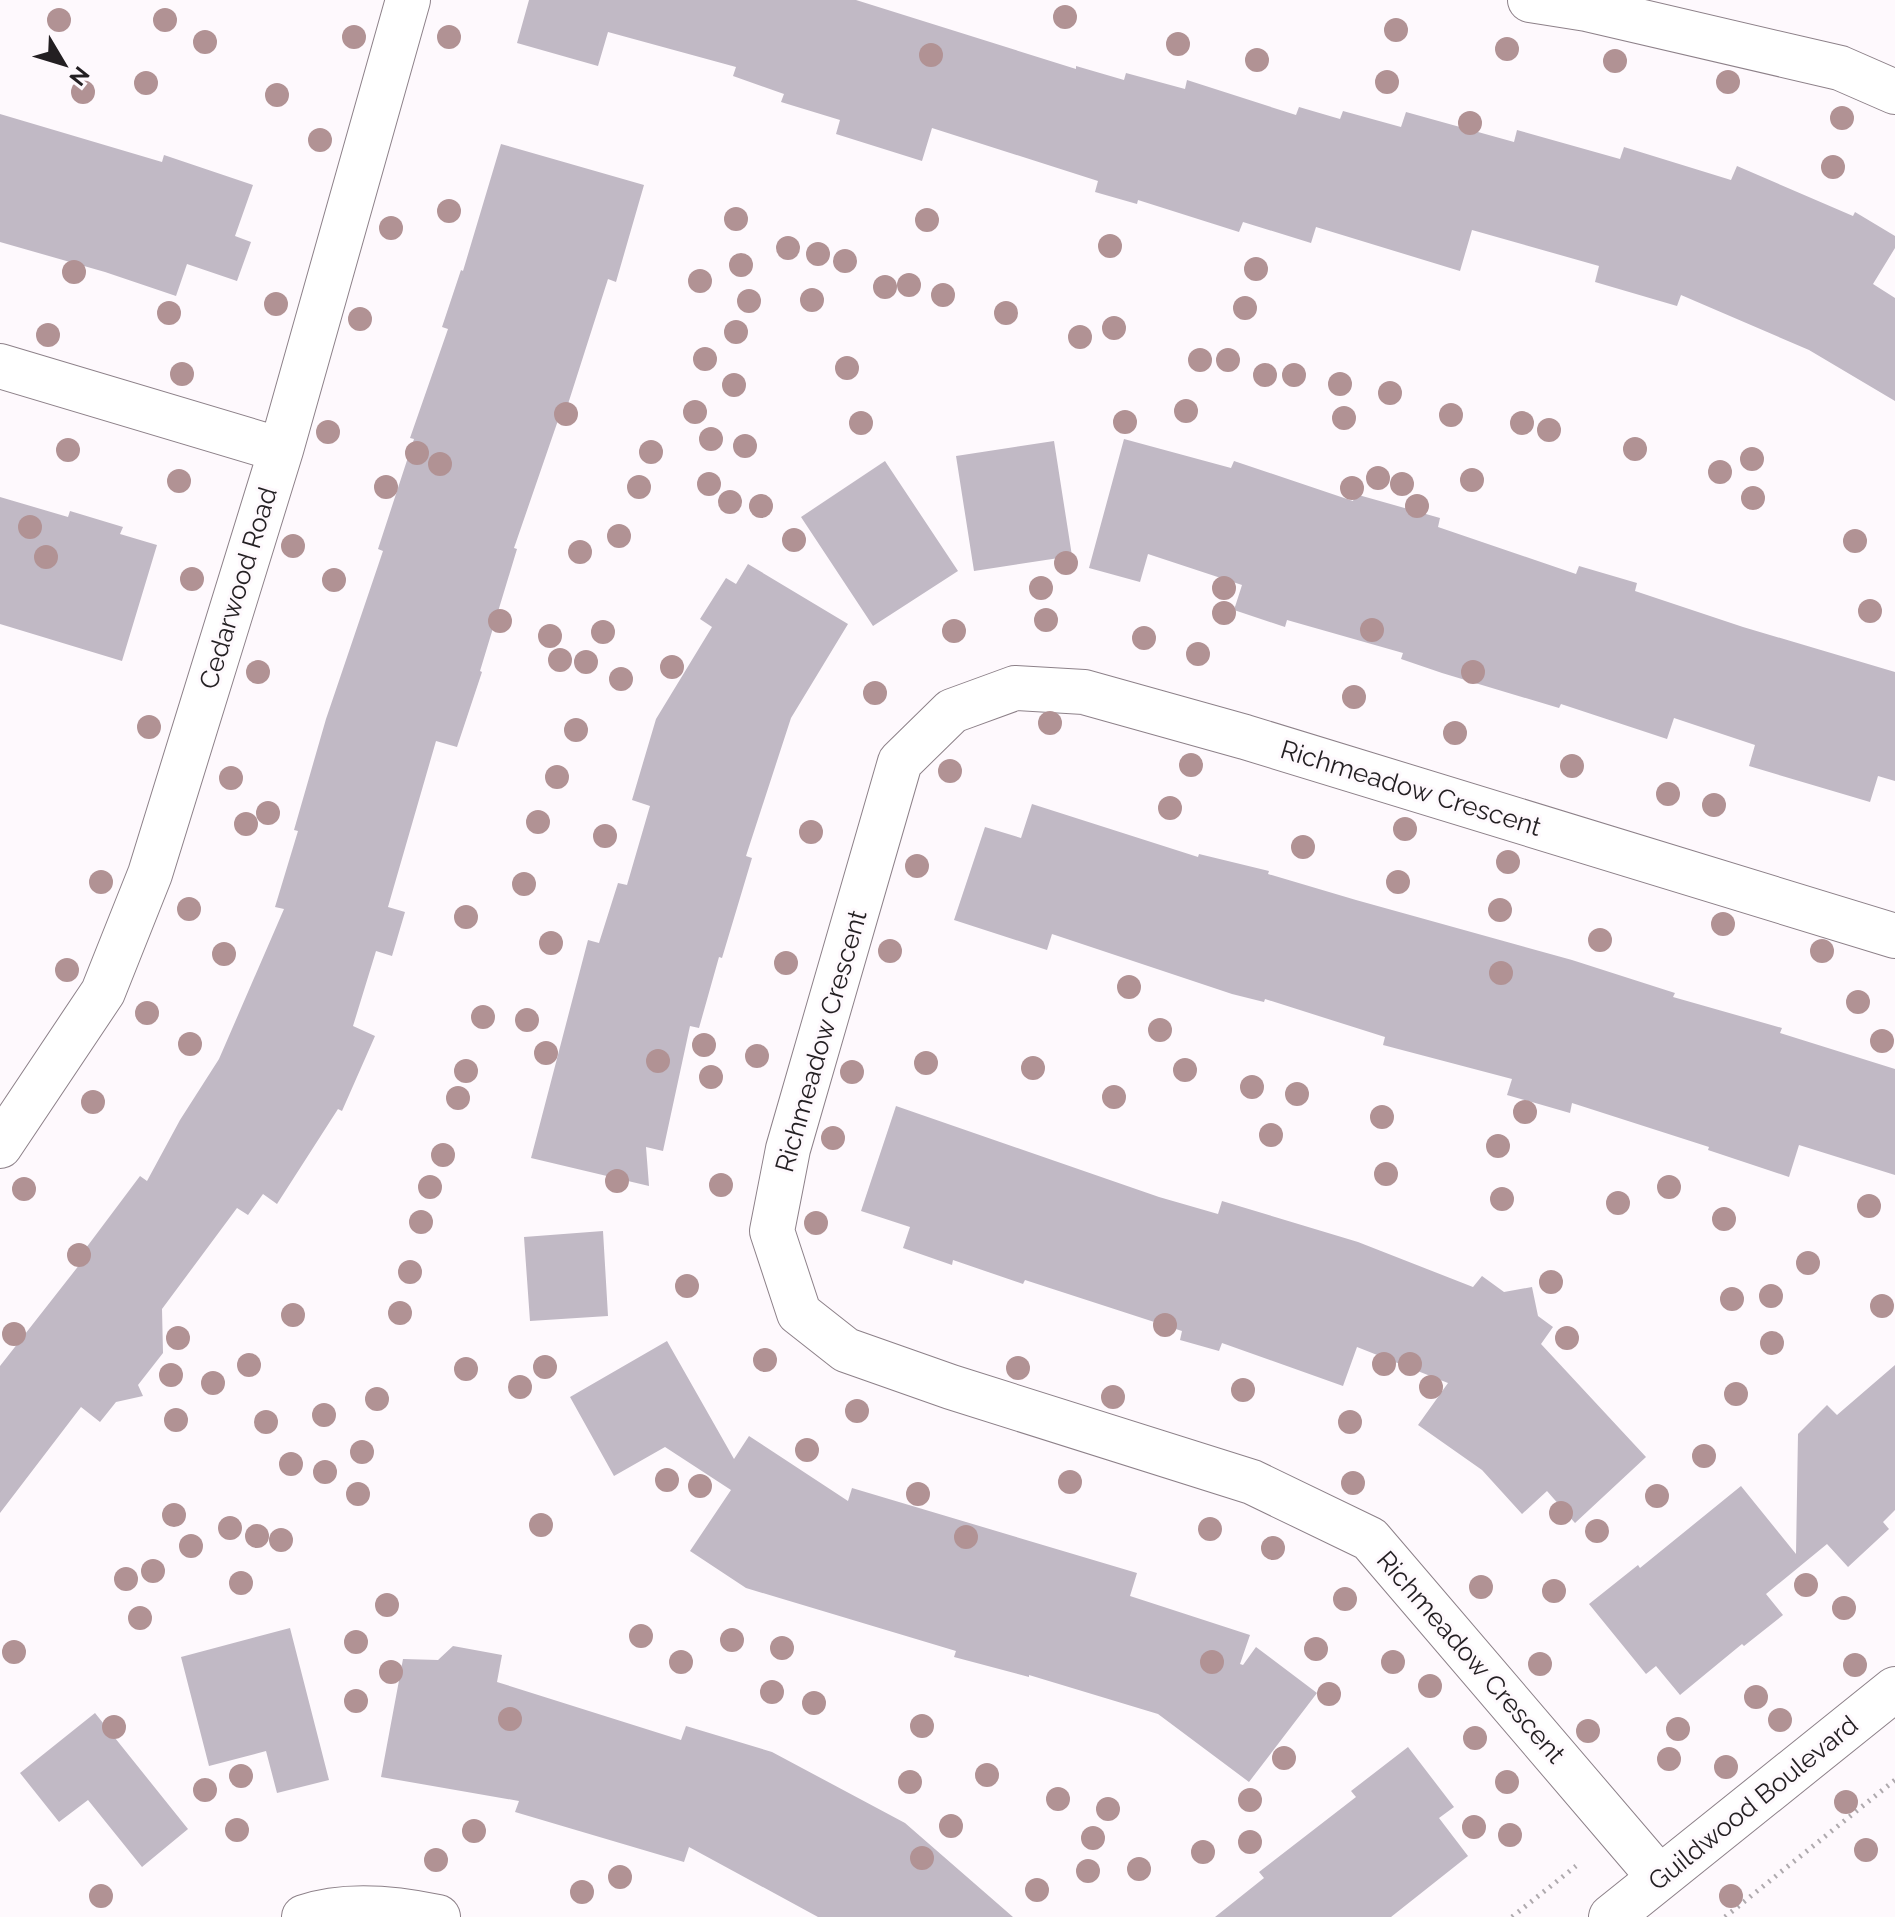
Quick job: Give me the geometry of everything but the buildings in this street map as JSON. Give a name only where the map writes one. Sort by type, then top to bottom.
[{"type":"street","name":"Cedarwood Road","points":[[0,1146],[103,992],[150,874],[281,450],[408,0]]},
{"type":"street","points":[[1530,0],[1587,9],[1840,68],[1895,92]]},
{"type":"street","points":[[0,366],[281,450]]},
{"type":"street","name":"Richmeadow Crescent","points":[[1659,1877],[1370,1539],[1252,1482],[951,1387],[846,1350],[799,1313],[772,1231],[788,1149],[900,762],[952,711],[1015,688],[1084,692],[1245,737],[1895,936]]},
{"type":"street","name":"Guildwood Boulevard","points":[[1611,1917],[1895,1689]]},
{"type":"street","points":[[304,1917],[327,1909],[409,1911],[438,1917]]},
{"type":"path","points":[[1725,1917],[1895,1780]]},
{"type":"path","points":[[1512,1917],[1576,1866]]}]
